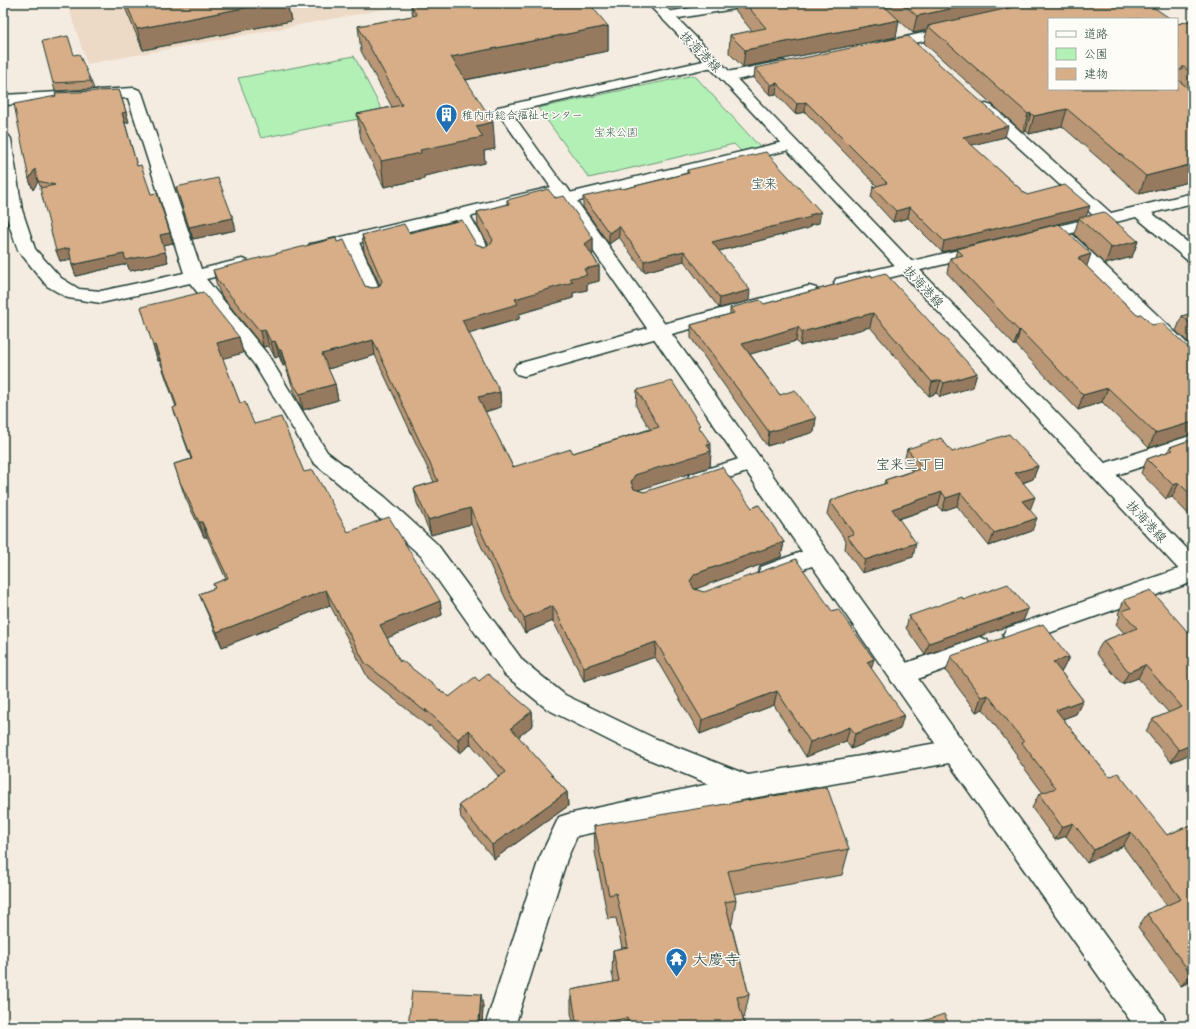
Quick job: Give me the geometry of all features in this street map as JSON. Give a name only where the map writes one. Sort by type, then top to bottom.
[{"type":"street","name":"抜海港線","points":[[654,3],[727,77],[1193,570]]},
{"type":"street","points":[[667,16],[746,3]]},
{"type":"street","points":[[872,48],[970,27]]},
{"type":"street","points":[[727,77],[796,63]]},
{"type":"street","points":[[3,100],[134,93],[194,276],[261,360],[320,457],[377,503],[429,550],[514,668],[556,702],[645,746],[747,786]]},
{"type":"street","points":[[974,98],[1108,219]]},
{"type":"street","points":[[3,139],[10,192],[20,231],[27,250],[54,282],[75,294],[101,297],[261,261]]},
{"type":"street","points":[[298,252],[461,214],[563,195],[791,145]]},
{"type":"street","points":[[563,195],[955,752],[1152,1026]]},
{"type":"street","points":[[1021,240],[1193,198]]},
{"type":"street","points":[[1139,211],[1193,256]]},
{"type":"street","points":[[1059,231],[1193,360]]},
{"type":"street","points":[[524,369],[659,331],[906,267],[998,245]]},
{"type":"street","points":[[1101,472],[1193,442]]},
{"type":"street","points":[[679,486],[752,463]]},
{"type":"street","points":[[752,579],[817,555]]},
{"type":"street","points":[[901,675],[1193,573]]},
{"type":"street","points":[[500,1026],[553,859],[568,826],[747,786],[955,752]]},
{"type":"lane","points":[[563,195],[503,110],[712,63]]},
{"type":"lane","points":[[461,214],[484,256]]},
{"type":"lane","points":[[350,240],[375,297]]},
{"type":"shaded area","points":[[67,3],[418,3],[87,64]]},
{"type":"green space","points":[[354,56],[384,114],[261,138],[238,78]]},
{"type":"green space","name":"宝来公園","points":[[694,75],[760,147],[741,151],[734,144],[589,178],[538,108]]},
{"type":"building","points":[[126,3],[269,3],[137,29]]},
{"type":"building","points":[[428,3],[589,3],[608,26],[451,57],[493,122],[476,126],[483,137],[420,150],[421,153],[381,161],[357,114],[402,105],[358,26],[417,15],[411,6]]},
{"type":"building","points":[[745,3],[881,3],[899,20],[745,50],[730,35],[766,28]]},
{"type":"building","points":[[902,3],[977,3],[917,16]]},
{"type":"building","points":[[1032,3],[1121,3],[1123,5],[1147,3],[1170,18],[1048,18],[1048,90],[1178,90],[1178,80],[1193,92],[1193,164],[1146,176],[1067,109],[1034,116],[1031,113],[1028,114],[928,26]]},
{"type":"building","points":[[1193,20],[1193,74],[1184,67],[1182,67],[1182,70],[1178,70],[1178,24]]},
{"type":"building","points":[[68,36],[74,55],[79,54],[91,81],[53,83],[42,41]]},
{"type":"building","points":[[908,36],[1008,126],[963,137],[1027,195],[1065,185],[1090,206],[944,241],[910,207],[896,211],[873,187],[887,183],[806,102],[797,104],[777,83],[771,85],[755,68]]},
{"type":"building","points":[[119,90],[126,112],[122,113],[137,166],[141,165],[151,194],[157,193],[170,233],[160,235],[165,252],[126,260],[124,254],[72,265],[69,248],[56,251],[40,188],[55,185],[38,181],[35,169],[29,179],[14,104],[56,96],[55,93]]},
{"type":"building","points":[[766,152],[821,212],[809,215],[811,217],[712,242],[750,290],[720,298],[684,251],[644,261],[619,226],[609,233],[583,197],[689,173],[687,170]]},
{"type":"building","points":[[218,178],[233,218],[189,227],[176,187]]},
{"type":"building","points":[[548,189],[555,198],[564,196],[593,238],[585,244],[599,266],[584,269],[587,275],[570,278],[573,282],[515,299],[518,304],[462,320],[500,392],[478,397],[513,467],[571,449],[573,453],[659,427],[637,390],[672,381],[700,425],[698,426],[711,444],[707,445],[711,451],[635,475],[631,482],[634,489],[644,492],[722,467],[752,508],[759,505],[784,542],[695,574],[690,581],[694,589],[704,592],[796,559],[832,611],[838,609],[874,659],[867,662],[904,715],[855,734],[850,727],[810,742],[777,691],[702,720],[656,642],[584,667],[553,606],[524,618],[510,594],[470,508],[428,520],[414,488],[438,481],[373,340],[322,354],[335,384],[300,394],[292,382],[281,350],[279,350],[275,341],[271,342],[265,330],[260,331],[217,280],[213,270],[336,238],[337,242],[344,240],[365,286],[372,288],[379,287],[382,281],[362,235],[404,224],[409,233],[462,220],[476,244],[484,247],[491,244],[493,240],[477,212],[509,204],[507,200]]},
{"type":"building","points":[[1104,212],[1138,241],[1111,248],[1079,218]]},
{"type":"building","points":[[1059,224],[1091,254],[1078,258],[1137,315],[1141,314],[1152,325],[1162,323],[1193,352],[1193,422],[1155,433],[1108,388],[1083,395],[1020,330],[1019,331],[950,258],[963,255],[957,249]]},
{"type":"building","points":[[885,273],[977,373],[944,383],[941,380],[932,382],[873,313],[802,332],[798,327],[742,344],[780,395],[795,390],[816,418],[769,432],[691,325],[734,313],[730,308],[760,300],[764,304],[871,275],[872,277]]},
{"type":"building","points":[[203,292],[239,337],[217,343],[240,403],[245,402],[254,424],[281,417],[304,472],[313,470],[348,532],[389,517],[440,601],[380,625],[400,662],[401,660],[449,697],[475,677],[479,681],[488,674],[532,711],[511,728],[567,792],[492,845],[459,805],[506,772],[469,730],[458,739],[425,709],[427,713],[365,663],[326,590],[217,632],[199,594],[215,588],[213,584],[228,578],[202,522],[199,522],[180,482],[174,464],[192,459],[173,408],[177,406],[155,345],[153,346],[141,307]]},
{"type":"building","points":[[1193,313],[1193,326],[1182,316]]},
{"type":"building","points":[[1009,434],[1038,466],[1015,473],[1035,497],[1022,501],[1037,518],[994,533],[961,493],[946,498],[942,492],[892,509],[916,543],[865,560],[847,536],[854,534],[830,501],[887,483],[885,480],[923,468],[907,449],[941,438],[952,452]]},
{"type":"building","points":[[1193,439],[1193,497],[1179,483],[1173,485],[1147,459],[1173,450],[1170,447]]},
{"type":"building","points":[[1008,584],[1028,609],[929,643],[909,616],[962,597],[963,600]]},
{"type":"building","points":[[1151,590],[1193,638],[1193,744],[1179,750],[1153,719],[1182,707],[1145,665],[1129,672],[1103,641],[1137,628],[1122,611],[1131,608],[1124,600]]},
{"type":"building","points":[[1043,624],[1069,657],[1053,662],[1083,700],[1056,710],[1109,777],[1118,773],[1167,835],[1193,824],[1193,973],[1191,974],[1147,914],[1181,899],[1131,832],[1094,850],[1073,823],[1062,827],[1039,794],[1056,788],[1022,743],[1024,742],[988,695],[981,697],[951,656]]},
{"type":"building","points":[[827,787],[849,849],[728,871],[736,900],[725,902],[749,995],[737,997],[745,1026],[629,1026],[627,1018],[577,1026],[571,990],[619,981],[613,950],[628,947],[616,893],[609,895],[594,826]]},
{"type":"building","points":[[412,991],[481,994],[479,1023],[470,1023],[470,1026],[408,1026]]},
{"type":"building","points":[[944,1014],[950,1026],[920,1026],[918,1023]]},
{"type":"place","name":"稚内市総合福祉センター","points":[[447,134]]},
{"type":"place","name":"大慶寺","points":[[677,978]]},
{"type":"district","name":"宝来","points":[[764,183]]},
{"type":"district","name":"宝来三丁目","points":[[911,464]]}]
